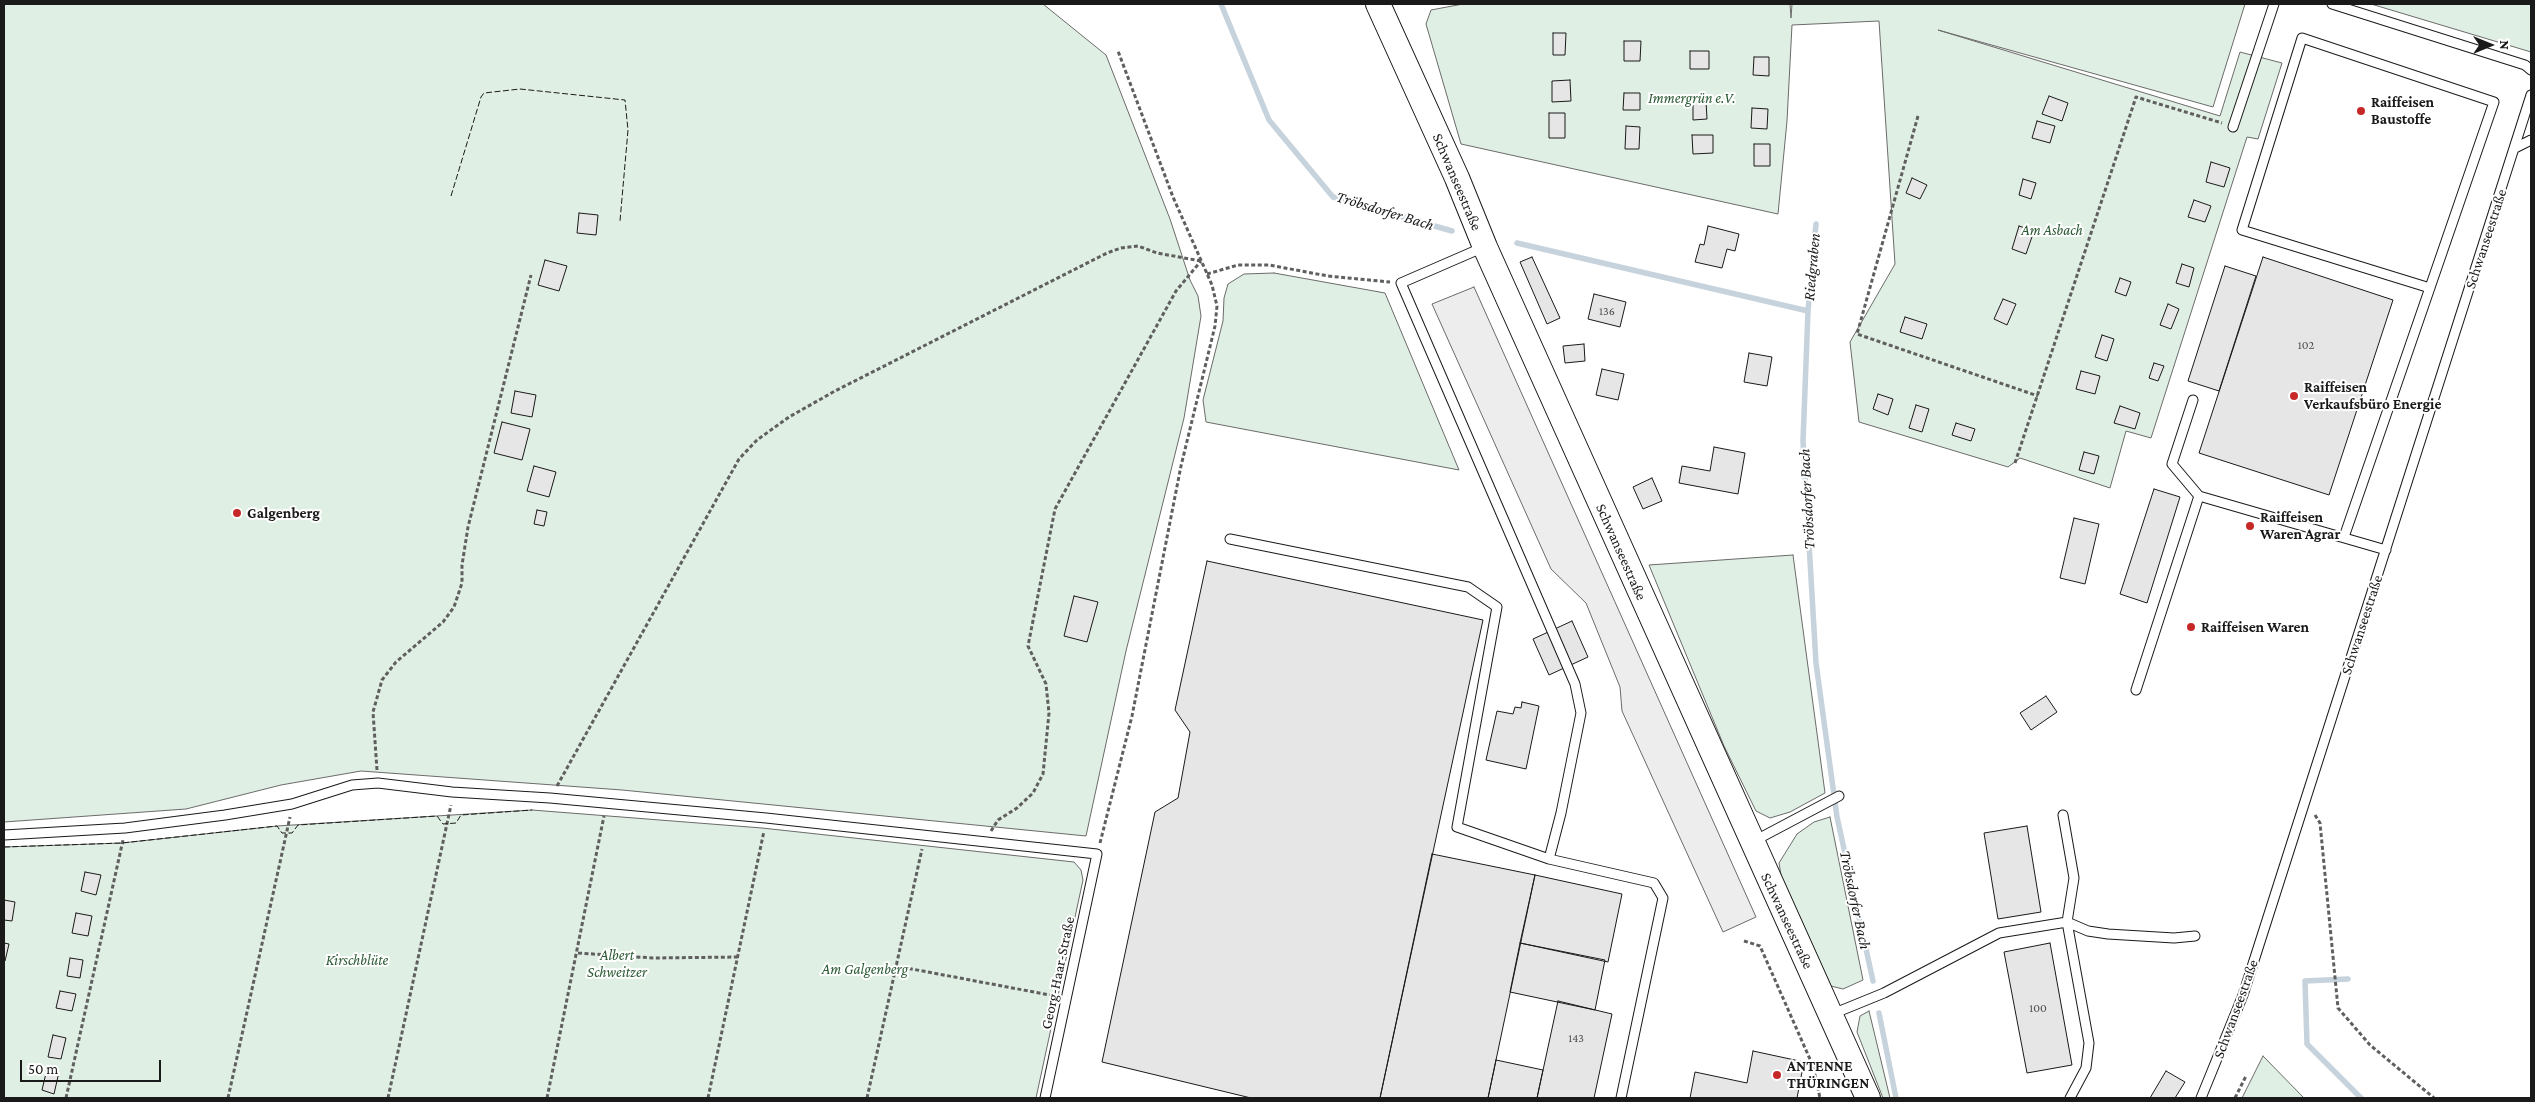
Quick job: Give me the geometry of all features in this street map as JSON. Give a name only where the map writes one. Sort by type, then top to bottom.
[{"type":"street","name":"Schwanseestraße","points":[[1378,4],[1457,178],[1485,247],[1868,1098]]},
{"type":"lane","points":[[2233,127],[2274,4]]},
{"type":"lane","points":[[2332,4],[2525,65],[2531,70]]},
{"type":"lane","points":[[2344,537],[2430,288],[2494,102],[2302,38],[2242,230],[2430,288]]},
{"type":"lane","name":"Schwanseestraße","points":[[2201,1098],[2243,995],[2531,95]]},
{"type":"lane","points":[[2514,148],[2531,140]]},
{"type":"lane","points":[[1485,247],[1401,283],[1575,684],[1581,713],[1549,859]]},
{"type":"lane","points":[[2193,400],[2172,464],[2199,496],[2386,550]]},
{"type":"lane","points":[[2136,690],[2199,496]]},
{"type":"lane","points":[[1230,539],[1468,587],[1497,607],[1457,827],[1549,859],[1654,883],[1663,898],[1621,1098]]},
{"type":"lane","points":[[4,835],[125,828],[225,816],[292,804],[352,785],[378,783],[452,792],[550,798],[766,818],[1097,854]]},
{"type":"lane","points":[[1752,843],[1839,796]]},
{"type":"lane","points":[[2063,815],[2074,878],[2067,922],[2089,1043],[2086,1068],[2070,1098]]},
{"type":"lane","name":"Georg-Haar-Straße","points":[[1045,1098],[1097,854]]},
{"type":"lane","points":[[1830,1015],[1884,993],[1999,932],[2067,922],[2088,931],[2108,934],[2174,938],[2195,936]]},
{"type":"path","points":[[1097,854],[1132,716],[1181,466],[1215,326],[1217,306],[1207,274],[1174,197],[1118,51]]},
{"type":"path","points":[[2015,462],[2136,97],[2233,127]]},
{"type":"path","points":[[1918,116],[1856,334],[2038,396]]},
{"type":"path","points":[[550,798],[740,459],[757,440],[789,417],[834,391],[1107,253],[1121,248],[1138,246],[1158,253],[1201,260]]},
{"type":"path","points":[[990,841],[992,828],[998,820],[1017,808],[1032,793],[1043,774],[1048,713],[1046,684],[1028,646],[1055,509],[1176,291],[1201,260]]},
{"type":"path","points":[[1207,274],[1238,265],[1269,265],[1328,276],[1401,283]]},
{"type":"path","points":[[378,783],[373,712],[382,680],[396,662],[443,622],[454,607],[462,583],[462,565],[468,527],[530,275]]},
{"type":"path","points":[[388,1098],[448,823],[452,792]]},
{"type":"path","points":[[2304,800],[2320,823],[2338,1008],[2370,1045],[2434,1098]]},
{"type":"path","points":[[228,1098],[292,804]]},
{"type":"path","points":[[547,1098],[578,953],[606,804]]},
{"type":"path","points":[[708,1098],[766,818]]},
{"type":"path","points":[[66,1098],[125,828]]},
{"type":"path","points":[[867,1098],[925,836]]},
{"type":"path","points":[[1744,941],[1760,946],[1813,1066],[1820,1098]]},
{"type":"path","points":[[578,953],[653,958],[738,957]]},
{"type":"path","points":[[896,966],[1066,999]]},
{"type":"path","points":[[2235,1098],[2246,1076]]},
{"type":"green space","points":[[4,4],[1043,4],[1106,55],[1170,219],[1190,280],[1198,296],[1201,316],[1184,418],[1126,651],[1086,836],[622,790],[361,771],[281,785],[186,809],[4,822]]},
{"type":"green space","name":"Am Asbach","points":[[1463,4],[1790,4],[1791,18],[1792,4],[2245,4],[2213,107],[1938,30],[2220,116],[2240,52],[2282,63],[2258,139],[2247,137],[2151,438],[2126,431],[2110,488],[2020,458],[2008,467],[1859,422],[1850,342],[1895,264],[1879,21],[1792,25],[1787,121],[1778,214],[1461,144],[1426,24],[1431,10]]},
{"type":"green space","points":[[2371,4],[2531,4],[2531,52]]},
{"type":"green space","points":[[1274,273],[1385,293],[1459,470],[1206,422],[1203,400],[1223,321],[1224,298],[1228,284],[1244,274]]},
{"type":"green space","points":[[1793,555],[1825,793],[1790,812],[1770,818],[1756,811],[1724,746],[1649,565]]},
{"type":"green space","points":[[532,810],[762,828],[1074,862],[1081,870],[1083,880],[1036,1098],[4,1098],[4,847],[122,843],[277,826]]},
{"type":"green space","points":[[1830,817],[1863,980],[1843,989],[1831,986],[1781,875],[1779,863],[1797,834],[1814,822]]},
{"type":"green space","points":[[1869,1011],[1890,1098],[1883,1098],[1857,1032],[1860,1016]]},
{"type":"green space","points":[[2263,1056],[2304,1098],[2242,1098]]},
{"type":"shaded area","points":[[1474,287],[1756,917],[1723,932],[1622,711],[1620,687],[1586,603],[1551,569],[1432,304]]},
{"type":"building","points":[[1553,33],[1566,33],[1565,55],[1553,55]]},
{"type":"building","points":[[1624,41],[1641,41],[1640,61],[1624,61]]},
{"type":"building","points":[[1690,51],[1709,51],[1709,69],[1690,69]]},
{"type":"building","points":[[1754,57],[1769,57],[1769,76],[1753,75]]},
{"type":"building","points":[[1570,80],[1571,101],[1552,102],[1552,81]]},
{"type":"building","points":[[1624,93],[1640,93],[1640,110],[1623,110]]},
{"type":"building","points":[[2049,96],[2068,103],[2062,121],[2042,114]]},
{"type":"building","points":[[1693,101],[1706,101],[1707,119],[1693,120]]},
{"type":"building","points":[[1752,108],[1768,109],[1767,129],[1751,128]]},
{"type":"building","points":[[1549,113],[1565,113],[1565,138],[1549,138]]},
{"type":"building","points":[[2037,121],[2055,126],[2050,143],[2032,138]]},
{"type":"building","points":[[1626,126],[1640,127],[1639,149],[1625,149]]},
{"type":"building","points":[[1692,135],[1713,135],[1713,153],[1693,154]]},
{"type":"building","points":[[1754,144],[1770,144],[1770,166],[1754,166]]},
{"type":"building","points":[[2211,162],[2230,168],[2224,187],[2206,182]]},
{"type":"building","points":[[1912,178],[1927,185],[1920,199],[1906,193]]},
{"type":"building","points":[[2023,179],[2036,183],[2031,199],[2019,195]]},
{"type":"building","points":[[2194,200],[2211,206],[2205,222],[2188,217]]},
{"type":"building","points":[[579,213],[598,215],[596,235],[577,233]]},
{"type":"building","points":[[1708,226],[1739,234],[1735,251],[1727,249],[1722,268],[1695,262],[1700,244],[1704,245]]},
{"type":"building","points":[[2019,226],[2034,231],[2026,254],[2012,249]]},
{"type":"building","points":[[1532,257],[1560,318],[1547,324],[1520,262]]},
{"type":"building","points":[[2263,257],[2393,300],[2329,495],[2199,453]]},
{"type":"building","points":[[545,260],[567,266],[559,291],[538,285]]},
{"type":"building","points":[[2182,264],[2194,268],[2189,287],[2176,283]]},
{"type":"building","points":[[2225,266],[2256,276],[2219,391],[2188,381]]},
{"type":"building","points":[[2120,278],[2131,282],[2126,296],[2115,292]]},
{"type":"building","points":[[1594,294],[1626,302],[1620,327],[1588,319]]},
{"type":"building","points":[[2003,299],[2016,304],[2007,325],[1994,319]]},
{"type":"building","points":[[2168,304],[2179,309],[2171,329],[2160,325]]},
{"type":"building","points":[[1905,317],[1927,324],[1922,339],[1900,332]]},
{"type":"building","points":[[2102,335],[2114,339],[2107,361],[2095,357]]},
{"type":"building","points":[[1584,344],[1585,361],[1565,363],[1563,346]]},
{"type":"building","points":[[1749,353],[1772,357],[1767,386],[1744,382]]},
{"type":"building","points":[[2154,363],[2164,366],[2158,381],[2149,378]]},
{"type":"building","points":[[1602,369],[1624,374],[1618,400],[1596,395]]},
{"type":"building","points":[[2081,371],[2100,376],[2095,394],[2076,389]]},
{"type":"building","points":[[515,391],[536,395],[532,417],[511,413]]},
{"type":"building","points":[[1878,394],[1893,399],[1888,415],[1873,409]]},
{"type":"building","points":[[1916,405],[1929,409],[1922,432],[1909,428]]},
{"type":"building","points":[[2120,406],[2140,413],[2135,429],[2114,423]]},
{"type":"building","points":[[502,422],[530,429],[522,460],[494,453]]},
{"type":"building","points":[[1956,423],[1975,429],[1971,441],[1952,435]]},
{"type":"building","points":[[1714,447],[1745,453],[1738,494],[1679,483],[1682,466],[1710,471]]},
{"type":"building","points":[[2084,452],[2099,456],[2094,474],[2079,470]]},
{"type":"building","points":[[534,466],[556,472],[549,497],[527,491]]},
{"type":"building","points":[[1652,478],[1662,501],[1643,509],[1633,487]]},
{"type":"building","points":[[2154,489],[2180,497],[2147,603],[2120,594]]},
{"type":"building","points":[[537,510],[547,512],[544,526],[534,524]]},
{"type":"building","points":[[2074,518],[2099,524],[2085,584],[2060,578]]},
{"type":"building","points":[[1207,561],[1483,620],[1380,1098],[1251,1098],[1102,1062],[1155,812],[1178,798],[1190,732],[1175,710]]},
{"type":"building","points":[[1074,596],[1098,602],[1087,642],[1064,636]]},
{"type":"building","points":[[1572,621],[1588,657],[1549,675],[1533,639]]},
{"type":"building","points":[[2046,696],[2057,712],[2031,730],[2020,713]]},
{"type":"building","points":[[1522,702],[1539,706],[1526,769],[1486,760],[1497,711],[1513,714],[1515,707],[1521,708]]},
{"type":"building","points":[[2027,826],[2041,912],[1998,919],[1984,833]]},
{"type":"building","points":[[1432,854],[1535,875],[1488,1098],[1380,1098]]},
{"type":"building","points":[[85,872],[101,875],[96,895],[81,891]]},
{"type":"building","points":[[1535,875],[1622,894],[1608,962],[1520,943]]},
{"type":"building","points":[[4,900],[15,902],[12,921],[4,920]]},
{"type":"building","points":[[76,913],[92,916],[88,936],[72,933]]},
{"type":"building","points":[[4,943],[9,944],[5,961],[4,961]]},
{"type":"building","points":[[1520,943],[1605,960],[1595,1010],[1510,992]]},
{"type":"building","points":[[2050,943],[2072,1065],[2027,1073],[2004,952]]},
{"type":"building","points":[[70,958],[83,960],[80,978],[67,976]]},
{"type":"building","points":[[60,991],[76,994],[72,1011],[56,1008]]},
{"type":"building","points":[[1558,1001],[1612,1014],[1594,1098],[1537,1098]]},
{"type":"building","points":[[53,1035],[66,1038],[61,1059],[48,1057]]},
{"type":"building","points":[[1753,1051],[1804,1062],[1797,1098],[1690,1098],[1695,1072],[1747,1083]]},
{"type":"building","points":[[1496,1060],[1543,1070],[1537,1098],[1488,1098]]},
{"type":"building","points":[[47,1069],[59,1072],[54,1094],[42,1090]]},
{"type":"building","points":[[2166,1071],[2185,1082],[2175,1098],[2150,1098]]},
{"type":"waterway","name":"Tröbsdorfer Bach","points":[[1221,4],[1269,120],[1333,197],[1452,231]]},
{"type":"waterway","name":"Tröbsdorfer Bach","points":[[1816,224],[1808,311],[1803,441],[1816,663],[1837,817],[1873,981]]},
{"type":"waterway","name":"Tröbsdorfer Bach","points":[[1517,243],[1808,311]]},
{"type":"waterway","points":[[2348,979],[2305,981],[2307,1044],[2361,1098]]},
{"type":"waterway","name":"Tröbsdorfer Bach","points":[[1879,1013],[1896,1098]]},
{"type":"fence","points":[[451,196],[481,97],[484,93],[520,89],[625,100],[628,130],[620,221]]},
{"type":"fence","points":[[4,847],[122,843],[277,826],[282,833],[292,833],[298,825],[437,816],[443,824],[456,823],[461,815],[532,810]]},
{"type":"place","name":"Raiffeisen Baustoffe","points":[[2361,111]]},
{"type":"place","name":"Raiffeisen Verkaufsbüro Energie","points":[[2294,396]]},
{"type":"place","name":"Galgenberg","points":[[237,513]]},
{"type":"place","name":"Raiffeisen Waren Agrar","points":[[2250,526]]},
{"type":"place","name":"Raiffeisen Waren","points":[[2191,627]]},
{"type":"place","name":"ANTENNE THÜRINGEN","points":[[1777,1075]]},
{"type":"park label","name":"Immergrün e.V.","points":[[1692,98]]},
{"type":"park label","name":"Kirschblüte","points":[[357,960]]},
{"type":"park label","name":"Albert Schweitzer","points":[[617,964]]},
{"type":"park label","name":"Am Galgenberg","points":[[865,969]]},
{"type":"water label","name":"Riedgraben","points":[[1812,267]]}]
